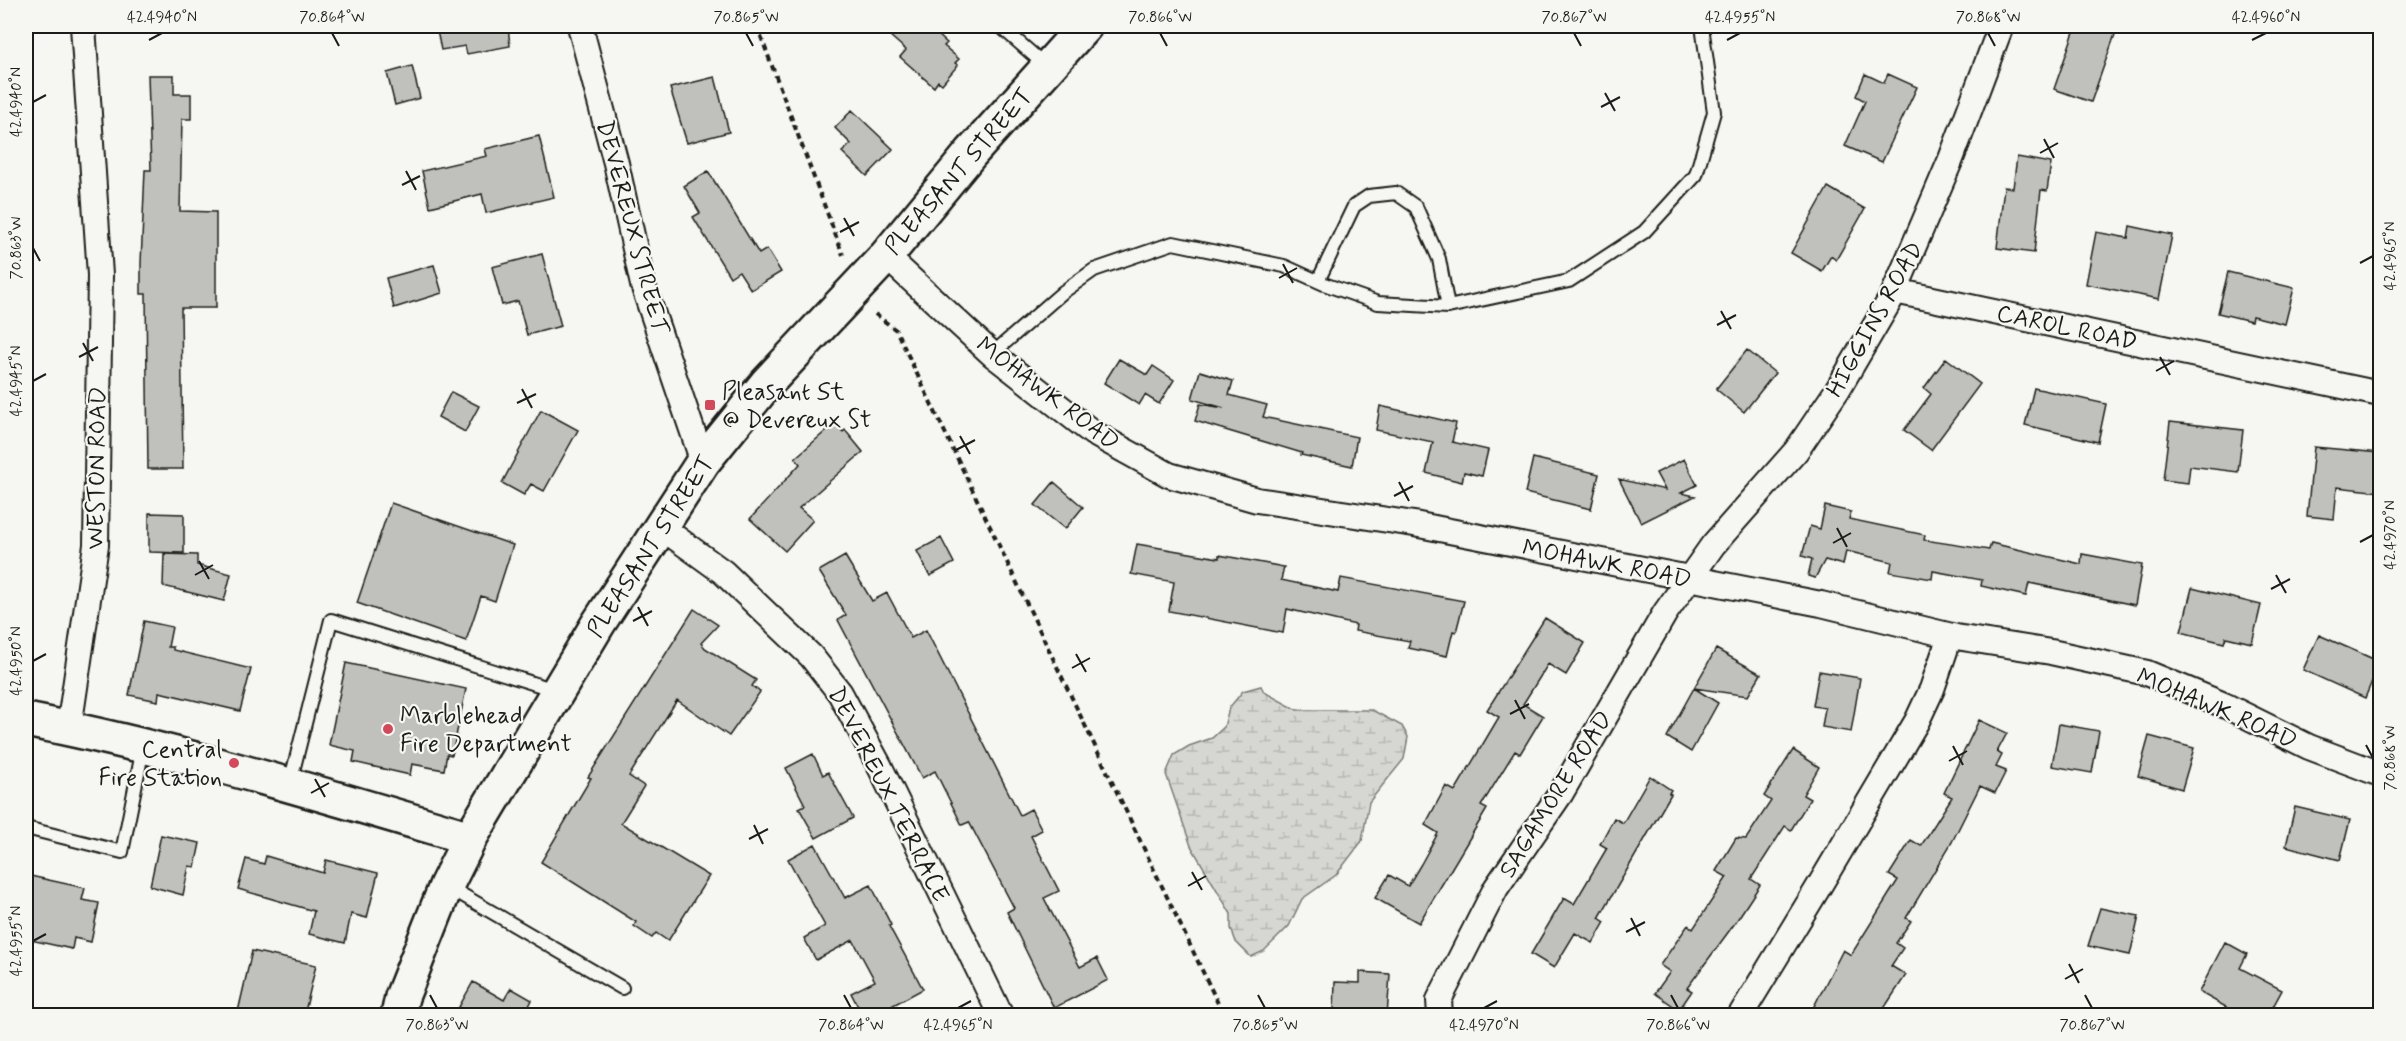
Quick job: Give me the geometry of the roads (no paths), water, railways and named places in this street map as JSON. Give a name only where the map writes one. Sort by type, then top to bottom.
[{"type":"main road","name":"PLEASANT STREET","points":[[398,1016],[402,997],[446,886],[470,838],[598,624],[703,462],[766,384],[861,280],[886,256],[1047,67],[1085,26]]},
{"type":"main road","points":[[26,720],[69,728],[290,785],[470,838]]},
{"type":"street","name":"WESTON ROAD","points":[[69,728],[96,534],[100,275],[83,26]]},
{"type":"street","name":"DEVEREUX STREET","points":[[580,26],[616,163],[643,285],[703,462]]},
{"type":"street","name":"HIGGINS ROAD","points":[[1688,579],[1713,545],[1796,451],[1838,388],[1895,291],[1951,159],[2001,26]]},
{"type":"street","name":"MOHAWK ROAD","points":[[886,256],[992,354],[1093,433],[1169,475],[1257,500],[1414,525],[1821,604],[1950,636],[2051,652],[2147,673],[2224,705],[2309,747],[2380,774]]},
{"type":"street","name":"CAROL ROAD","points":[[1895,291],[2380,394]]},
{"type":"street","name":"DEVEREUX TERRACE","points":[[661,527],[723,573],[811,656],[840,693],[880,767],[1001,1016]]},
{"type":"street","name":"SAGAMORE ROAD","points":[[1440,1016],[1439,1000],[1496,888],[1562,793],[1659,623],[1688,579]]},
{"type":"street","points":[[1740,1016],[1917,721],[1932,689],[1950,636]]},
{"type":"lane","points":[[1000,26],[1047,67]]},
{"type":"lane","points":[[992,354],[1063,292],[1094,270],[1173,243],[1284,266],[1378,303],[1448,307],[1569,281],[1644,232],[1696,175],[1714,112],[1702,26]]},
{"type":"lane","points":[[1318,281],[1354,207],[1369,196],[1395,193],[1416,207],[1439,259],[1448,307]]},
{"type":"lane","points":[[290,785],[331,620],[559,691]]},
{"type":"lane","points":[[26,828],[122,852],[143,748]]},
{"type":"lane","points":[[446,886],[622,988]]},
{"type":"place","name":"Pleasant St @ Devereux St","points":[[710,405]]},
{"type":"place","name":"Marblehead Fire Department","points":[[388,729]]},
{"type":"place","name":"Central Fire Station","points":[[234,763]]}]
